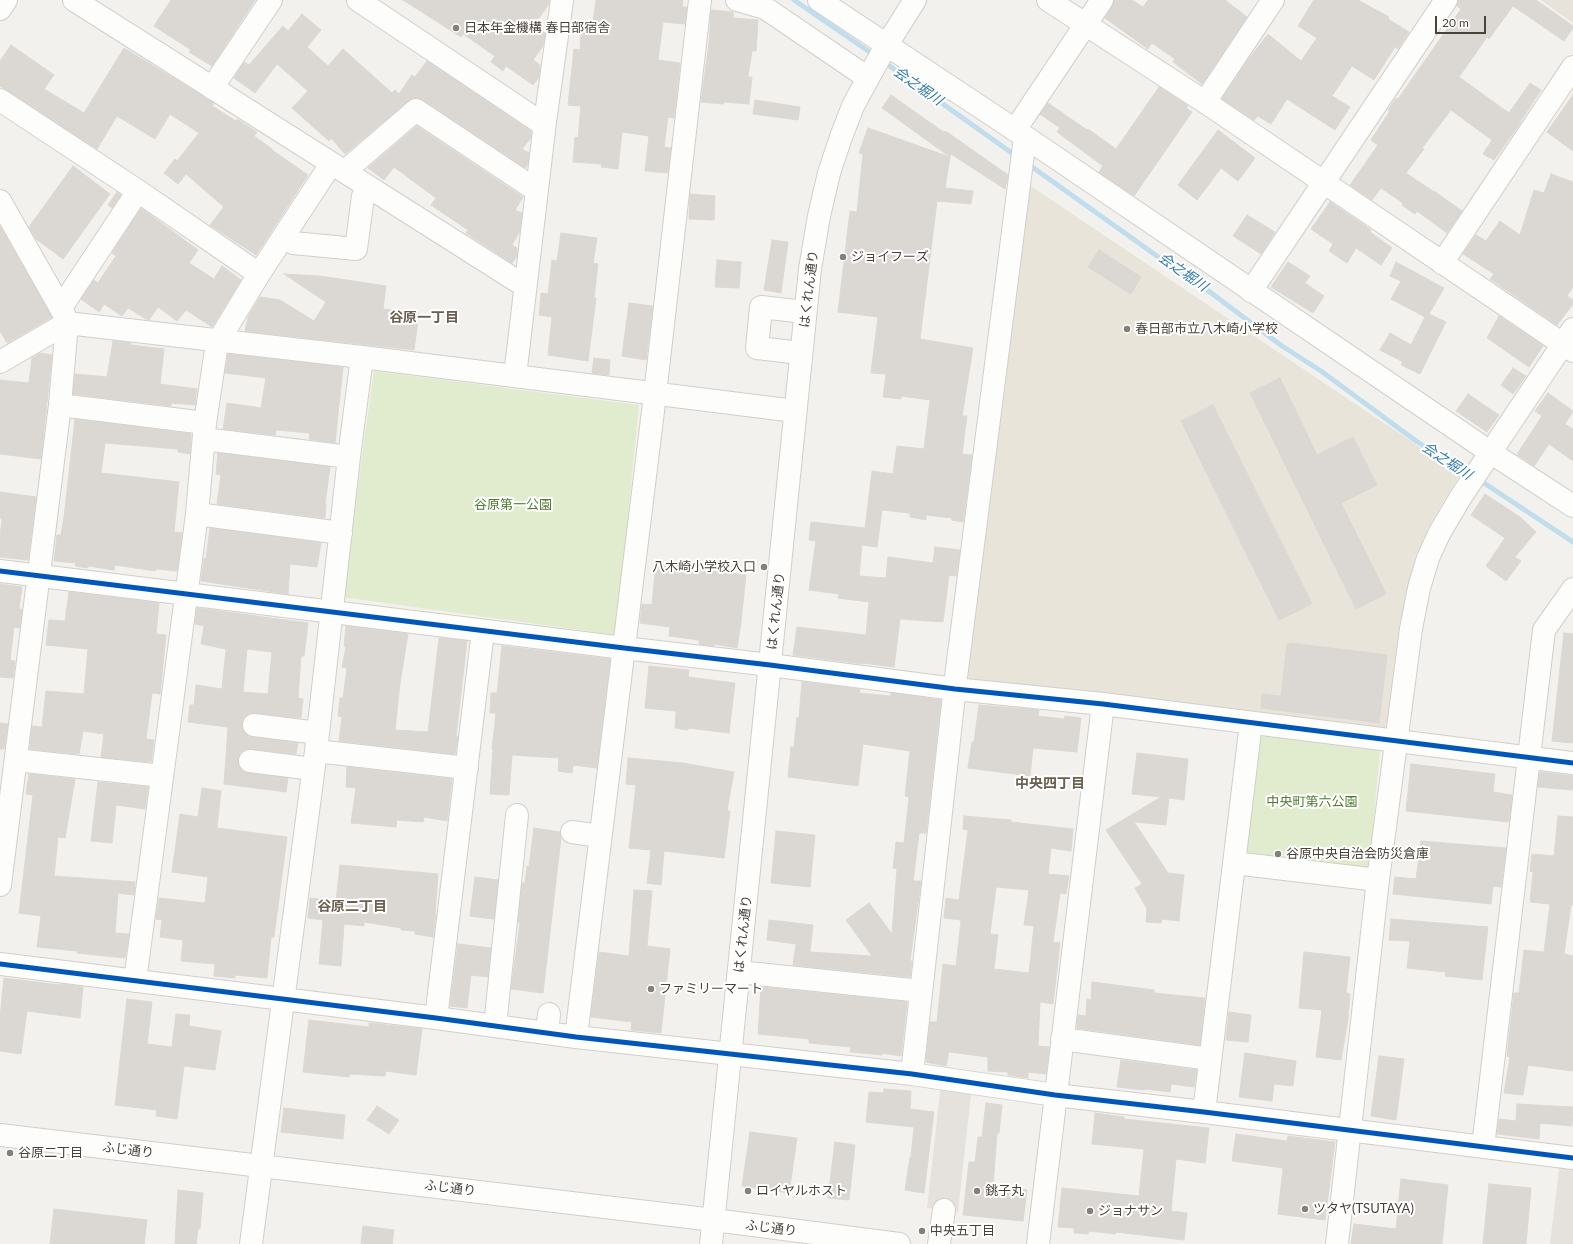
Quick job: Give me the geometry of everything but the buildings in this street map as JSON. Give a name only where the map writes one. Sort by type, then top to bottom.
[{"type":"street","points":[[0,9],[6,0]]},
{"type":"street","points":[[74,0],[517,281],[526,283]]},
{"type":"street","points":[[212,88],[271,0]]},
{"type":"street","points":[[358,0],[537,120],[545,122]]},
{"type":"street","points":[[515,376],[545,122],[562,0]]},
{"type":"street","points":[[576,1037],[655,394],[700,0]]},
{"type":"street","points":[[737,0],[765,8],[870,74]]},
{"type":"street","points":[[819,0],[884,48],[1251,290],[1487,457],[1573,506]]},
{"type":"street","name":"はくれん通り","points":[[711,1244],[805,312],[815,239],[829,173],[841,137],[854,106],[884,48],[915,0]]},
{"type":"street","points":[[1048,0],[1205,102],[1442,263],[1569,342],[1487,457],[1462,495],[1440,532],[1428,558],[1419,588],[1411,629],[1378,880],[1337,1244]]},
{"type":"street","points":[[912,1074],[955,689],[1020,171],[1021,138],[1085,25],[1102,0]]},
{"type":"street","points":[[1251,290],[1324,184],[1446,0]]},
{"type":"street","points":[[1205,102],[1266,3]]},
{"type":"street","points":[[1442,263],[1573,67]]},
{"type":"street","points":[[0,100],[138,191],[259,274]]},
{"type":"street","points":[[135,981],[197,514],[205,431],[216,350],[219,340],[283,238],[338,168],[416,110],[530,186],[537,187]]},
{"type":"street","points":[[283,238],[293,243],[356,249],[363,196],[369,187]]},
{"type":"street","points":[[0,882],[6,788],[16,760],[60,404],[64,303],[138,191]]},
{"type":"street","points":[[2,210],[63,314]]},
{"type":"street","points":[[801,353],[757,348],[762,307],[805,312]]},
{"type":"street","points":[[1,358],[63,314],[219,340],[795,411]]},
{"type":"street","points":[[251,1244],[316,751],[349,457],[362,357]]},
{"type":"street","points":[[60,404],[349,457]]},
{"type":"street","points":[[197,514],[341,534]]},
{"type":"street","points":[[0,571],[955,689],[1103,704],[1573,763]]},
{"type":"street","points":[[1483,1146],[1544,630],[1573,589]]},
{"type":"street","points":[[436,1018],[483,631]]},
{"type":"street","points":[[1038,1244],[1103,704]]},
{"type":"street","points":[[1204,1112],[1251,723]]},
{"type":"street","points":[[254,726],[316,751],[467,768]]},
{"type":"street","points":[[250,762],[316,751]]},
{"type":"street","points":[[16,760],[162,776]]},
{"type":"street","points":[[495,1026],[517,815]]},
{"type":"street","points":[[572,832],[600,836]]},
{"type":"street","points":[[1234,863],[1378,880]]},
{"type":"street","points":[[0,964],[495,1026],[548,1024],[576,1037],[912,1074],[957,1082],[1055,1095],[1573,1158]]},
{"type":"street","points":[[739,972],[921,991]]},
{"type":"street","points":[[1062,1040],[1210,1059]]},
{"type":"street","name":"ふじ通り","points":[[0,1135],[714,1220],[899,1244]]},
{"type":"street","points":[[939,1244],[944,1210]]},
{"type":"shaded area","points":[[1541,0],[1573,0],[1573,23]]},
{"type":"shaded area","name":"春日部市立八木崎小学校","points":[[1029,185],[1460,474],[1433,519],[1416,555],[1408,588],[1388,725],[1382,730],[971,680],[966,674]]},
{"type":"shaded area","points":[[941,1083],[972,1086],[958,1212],[927,1208]]},
{"type":"shaded area","points":[[1560,1160],[1573,1162],[1573,1244],[1550,1244]]},
{"type":"green space","name":"谷原第一公園","points":[[374,371],[639,405],[616,635],[342,597]]},
{"type":"green space","name":"中央町第六公園","points":[[1259,735],[1380,751],[1369,871],[1244,854]]},
{"type":"waterway","name":"会之堀川","points":[[794,0],[874,55]]},
{"type":"waterway","name":"会之堀川","points":[[884,62],[1016,156]]},
{"type":"waterway","name":"会之堀川","points":[[1028,164],[1157,256],[1198,283],[1282,346],[1321,371],[1416,441],[1469,474]]},
{"type":"waterway","name":"会之堀川","points":[[1478,479],[1573,542]]},
{"type":"cycle path","points":[[0,571],[955,689],[1103,704],[1573,763]]},
{"type":"cycle path","points":[[0,964],[436,1018],[576,1037],[912,1074],[1055,1095],[1573,1158]]},
{"type":"place","name":"日本年金機構 春日部宿舎","points":[[456,28]]},
{"type":"place","name":"ジョイフーズ","points":[[843,257]]},
{"type":"place","name":"春日部市立八木崎小学校","points":[[1127,329]]},
{"type":"place","name":"八木崎小学校入口","points":[[764,567]]},
{"type":"place","name":"谷原中央自治会防災倉庫","points":[[1278,854]]},
{"type":"place","name":"ファミリーマート","points":[[651,989]]},
{"type":"place","name":"谷原二丁目","points":[[10,1153]]},
{"type":"place","name":"ロイヤルホスト","points":[[748,1191]]},
{"type":"place","name":"銚子丸","points":[[977,1191]]},
{"type":"place","name":"ツタヤ(TSUTAYA)","points":[[1305,1209]]},
{"type":"place","name":"ジョナサン","points":[[1090,1211]]},
{"type":"place","name":"中央五丁目","points":[[922,1231]]},
{"type":"district","name":"谷原一丁目","points":[[424,317]]},
{"type":"district","name":"中央四丁目","points":[[1050,783]]},
{"type":"district","name":"谷原二丁目","points":[[352,906]]}]
